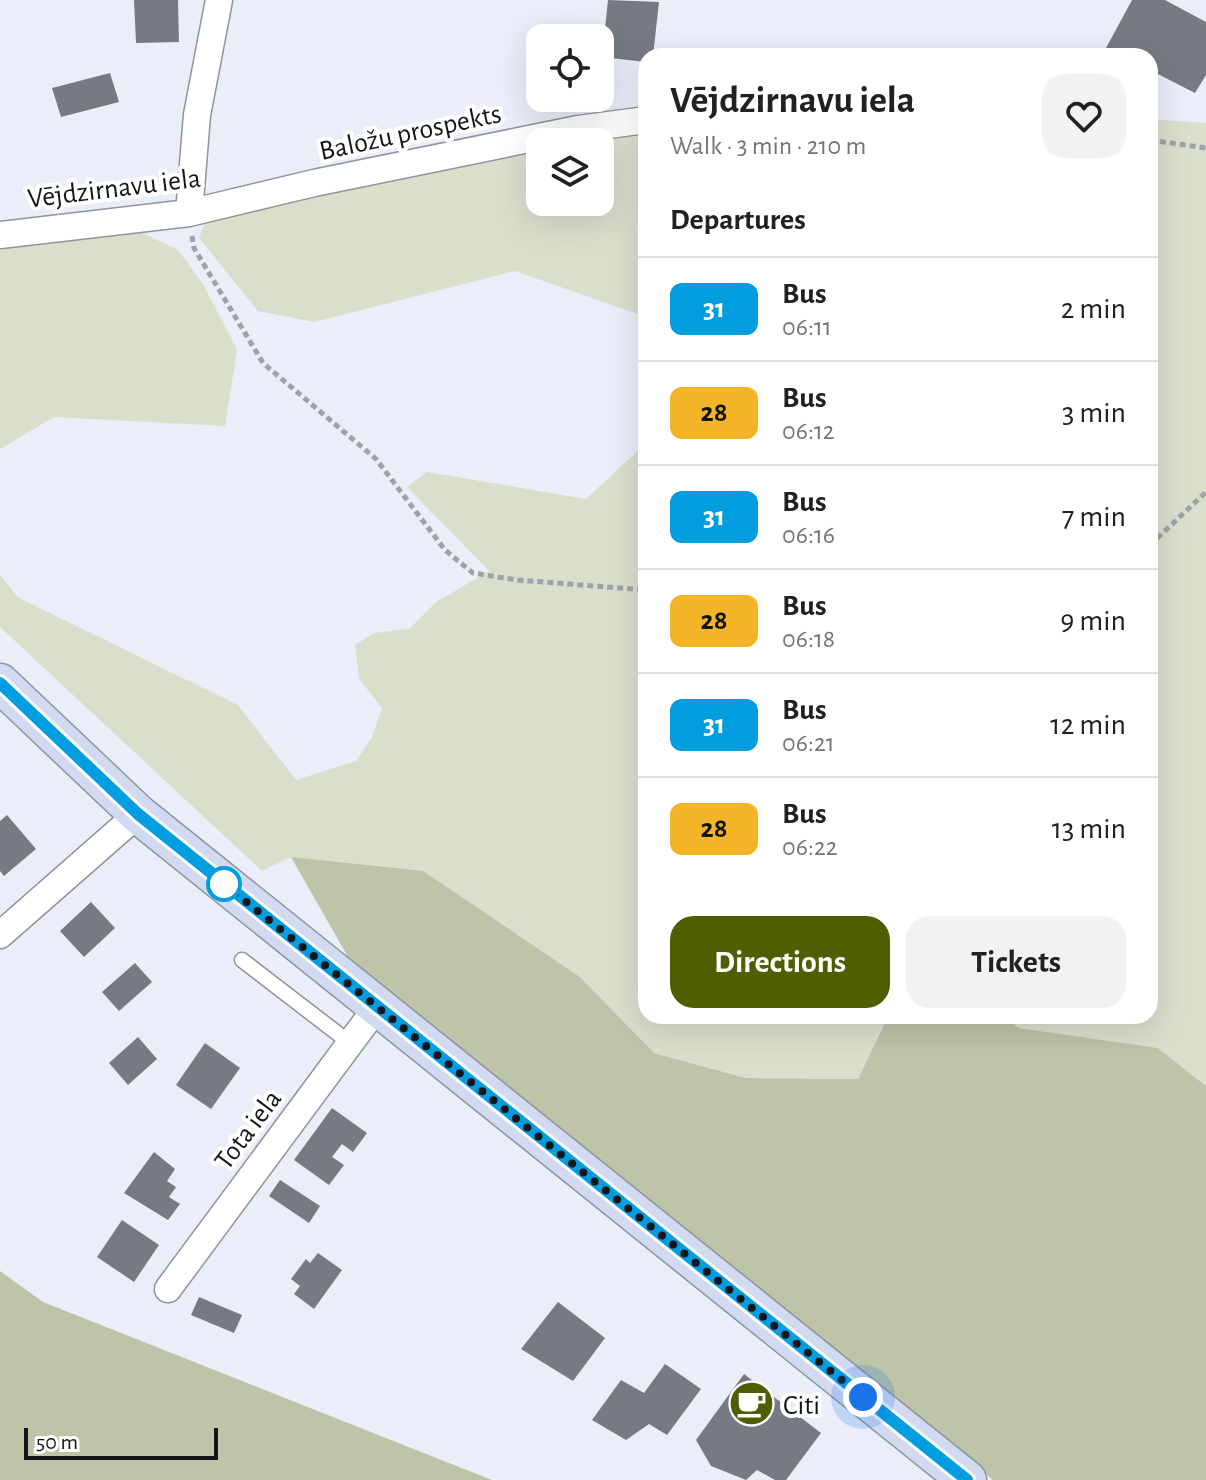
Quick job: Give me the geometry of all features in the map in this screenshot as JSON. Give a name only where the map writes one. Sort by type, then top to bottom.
[{"type":"main road","points":[[0,683],[138,814],[967,1480]]},
{"type":"street","points":[[189,213],[197,115],[219,0]]},
{"type":"street","name":"Baložu prospekts","points":[[235,204],[314,183],[454,154],[578,129],[638,121]]},
{"type":"street","name":"Vējdzirnavu iela","points":[[0,235],[189,213],[235,204]]},
{"type":"street","points":[[0,935],[138,814]]},
{"type":"street","name":"Tota iela","points":[[168,1289],[377,1007]]},
{"type":"lane","points":[[242,960],[350,1043]]},
{"type":"path","points":[[1158,141],[1206,148]]},
{"type":"path","points":[[189,213],[194,248],[263,363],[376,459],[454,557],[473,573],[517,580],[638,589]]},
{"type":"path","points":[[1158,537],[1206,492]]},
{"type":"green space","points":[[1158,120],[1206,123],[1206,1086],[1158,1048],[1019,1028],[1014,1024],[1158,1024]]},
{"type":"green space","points":[[638,131],[638,314],[515,271],[314,322],[258,311],[199,238],[207,218],[526,150],[526,216],[614,216],[614,135]]},
{"type":"green space","points":[[134,229],[178,250],[203,284],[237,350],[225,426],[54,417],[0,449],[0,249],[54,234]]},
{"type":"green space","points":[[638,450],[638,1024],[883,1024],[858,1079],[747,1078],[654,1053],[580,977],[291,857],[262,871],[0,627],[0,574],[17,597],[238,705],[296,780],[356,761],[372,737],[382,708],[359,679],[355,645],[374,633],[409,629],[436,602],[489,571],[407,487],[427,472],[586,499]]},
{"type":"green space","points":[[291,857],[423,871],[580,977],[654,1053],[746,1078],[858,1079],[884,1024],[1014,1024],[1019,1028],[1158,1048],[1206,1086],[1206,1480],[993,1480],[356,971]]},
{"type":"green space","points":[[0,1271],[43,1302],[492,1480],[0,1480]]},
{"type":"building","points":[[134,0],[178,0],[179,42],[136,43]]},
{"type":"building","points":[[608,0],[659,2],[654,48],[638,48],[638,61],[614,58],[614,24],[605,24]]},
{"type":"building","points":[[1132,0],[1165,0],[1206,22],[1206,75],[1195,93],[1158,74],[1158,48],[1106,48]]},
{"type":"building","points":[[110,73],[119,102],[61,117],[52,88]]},
{"type":"building","points":[[7,815],[36,849],[4,876],[0,871],[0,821]]},
{"type":"building","points":[[91,902],[115,928],[84,957],[60,931]]},
{"type":"building","points":[[135,963],[152,982],[119,1011],[102,992]]},
{"type":"building","points":[[138,1037],[157,1059],[128,1085],[109,1063]]},
{"type":"building","points":[[205,1043],[240,1068],[211,1109],[176,1085]]},
{"type":"building","points":[[332,1108],[367,1133],[353,1152],[342,1144],[332,1157],[344,1165],[329,1185],[294,1160]]},
{"type":"building","points":[[154,1152],[175,1169],[167,1181],[176,1187],[169,1197],[180,1204],[168,1220],[124,1193]]},
{"type":"building","points":[[280,1180],[320,1206],[309,1223],[269,1196]]},
{"type":"building","points":[[122,1220],[159,1245],[134,1282],[97,1257]]},
{"type":"building","points":[[318,1253],[342,1270],[314,1309],[294,1294],[300,1286],[291,1279],[306,1259],[310,1263]]},
{"type":"building","points":[[199,1297],[242,1315],[234,1333],[191,1315]]},
{"type":"building","points":[[558,1302],[605,1338],[573,1381],[521,1349]]},
{"type":"building","points":[[665,1364],[701,1389],[667,1435],[649,1424],[626,1440],[592,1420],[621,1380],[644,1393]]},
{"type":"building","name":"Citi","points":[[744,1374],[821,1433],[786,1480],[775,1480],[757,1470],[746,1480],[711,1466],[696,1440]]},
{"type":"bus line","name":"31","points":[[0,683],[138,814],[967,1480]]},
{"type":"place","name":"Citi","points":[[752,1404]]},
{"type":"route","points":[[224,884],[863,1397]]}]
